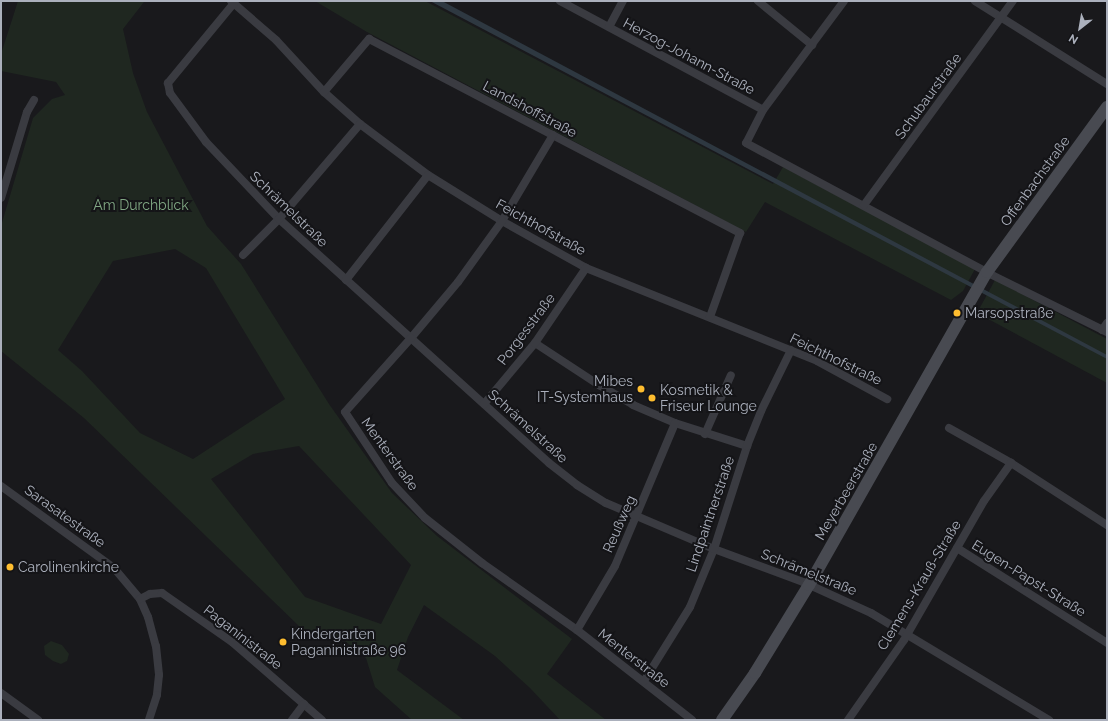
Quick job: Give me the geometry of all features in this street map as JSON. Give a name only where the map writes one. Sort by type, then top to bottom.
[{"type":"street","name":"Herzog-Johann-Straße","points":[[560,1],[763,110]]},
{"type":"street","points":[[608,27],[623,1]]},
{"type":"street","points":[[758,1],[812,45]]},
{"type":"street","points":[[844,1],[763,110],[746,143],[864,205],[985,277],[1105,328]]},
{"type":"street","points":[[975,1],[1107,84]]},
{"type":"street","name":"Schubaurstraße","points":[[864,205],[1014,1]]},
{"type":"street","name":"Feichthofstraße","points":[[232,2],[276,40],[324,92],[360,124],[428,175],[502,221],[586,268],[817,361],[887,399]]},
{"type":"street","name":"Schrämelstraße","points":[[232,2],[168,83],[170,93],[206,142],[279,219],[484,404],[577,485],[606,503],[714,549],[810,585],[871,612],[1049,720]]},
{"type":"street","name":"Landshoffstraße","points":[[324,92],[368,39],[740,233],[710,317]]},
{"type":"street","points":[[1,198],[27,112],[34,100]]},
{"type":"street","name":"Offenbachstraße","points":[[985,277],[1107,107]]},
{"type":"street","points":[[243,255],[279,219],[360,124]]},
{"type":"street","name":"Menterstraße","points":[[553,135],[502,221],[458,282],[411,338],[345,412],[392,483],[425,518],[482,563],[577,630],[692,720]]},
{"type":"street","points":[[346,280],[428,175]]},
{"type":"street","name":"Porgesstraße","points":[[484,404],[535,342],[586,268]]},
{"type":"street","name":"Meyerbeerstraße","points":[[722,720],[755,673],[810,585],[985,277]]},
{"type":"street","points":[[535,342],[599,385],[633,405],[705,434],[747,446]]},
{"type":"street","name":"Lindpaintnerstraße","points":[[644,681],[690,607],[714,549],[747,446],[761,411],[791,350]]},
{"type":"street","points":[[705,434],[731,376]]},
{"type":"street","name":"Reußweg","points":[[577,630],[615,566],[637,517],[675,423]]},
{"type":"street","points":[[949,428],[1011,463],[1107,525]]},
{"type":"street","name":"Clemens-Krauß-Straße","points":[[850,718],[907,633],[984,501],[1011,463]]},
{"type":"street","name":"Sarasatestraße","points":[[1,486],[114,568],[140,599],[148,616],[156,646],[159,675],[157,695],[149,720]]},
{"type":"street","name":"Eugen-Papst-Straße","points":[[957,548],[1107,643]]},
{"type":"street","name":"Paganinistraße","points":[[140,599],[150,594],[162,593],[232,642],[322,720]]},
{"type":"street","points":[[1,693],[38,720]]},
{"type":"street","points":[[292,720],[304,704]]},
{"type":"street","points":[[850,718],[860,720]]},
{"type":"green space","name":"Am Durchblick","points":[[18,1],[144,2],[123,29],[133,73],[147,112],[207,226],[241,264],[329,404],[392,493],[437,536],[572,639],[547,674],[606,720],[560,720],[530,688],[495,656],[424,605],[408,637],[397,670],[464,720],[412,720],[375,687],[366,658],[345,641],[302,629],[84,418],[1,351],[1,226],[33,118],[52,99],[65,95],[56,82],[1,71],[1,54]],"holes":[[[175,249],[206,268],[285,399],[193,459],[140,433],[82,371],[58,350],[113,261]],[[299,446],[411,565],[381,624],[305,597],[211,479],[253,454]]]},
{"type":"green space","points":[[315,1],[425,1],[773,184],[783,167],[975,269],[963,291],[951,300],[765,202],[746,232],[367,32]]},
{"type":"green space","points":[[995,280],[1107,339],[1107,383],[977,313]]},
{"type":"green space","points":[[51,641],[62,645],[69,654],[67,661],[61,664],[53,661],[45,655],[44,646]]},
{"type":"shaded area","points":[[430,1],[442,1],[1107,355],[1107,359]]},
{"type":"place","name":"Marsopstraße","points":[[957,313]]},
{"type":"place","name":"Mibes IT-Systemhaus","points":[[641,389]]},
{"type":"place","name":"Kosmetik & Friseur Lounge","points":[[652,398]]},
{"type":"place","name":"Carolinenkirche","points":[[10,567]]},
{"type":"place","name":"Kindergarten Paganinistraße 96","points":[[283,642]]}]
